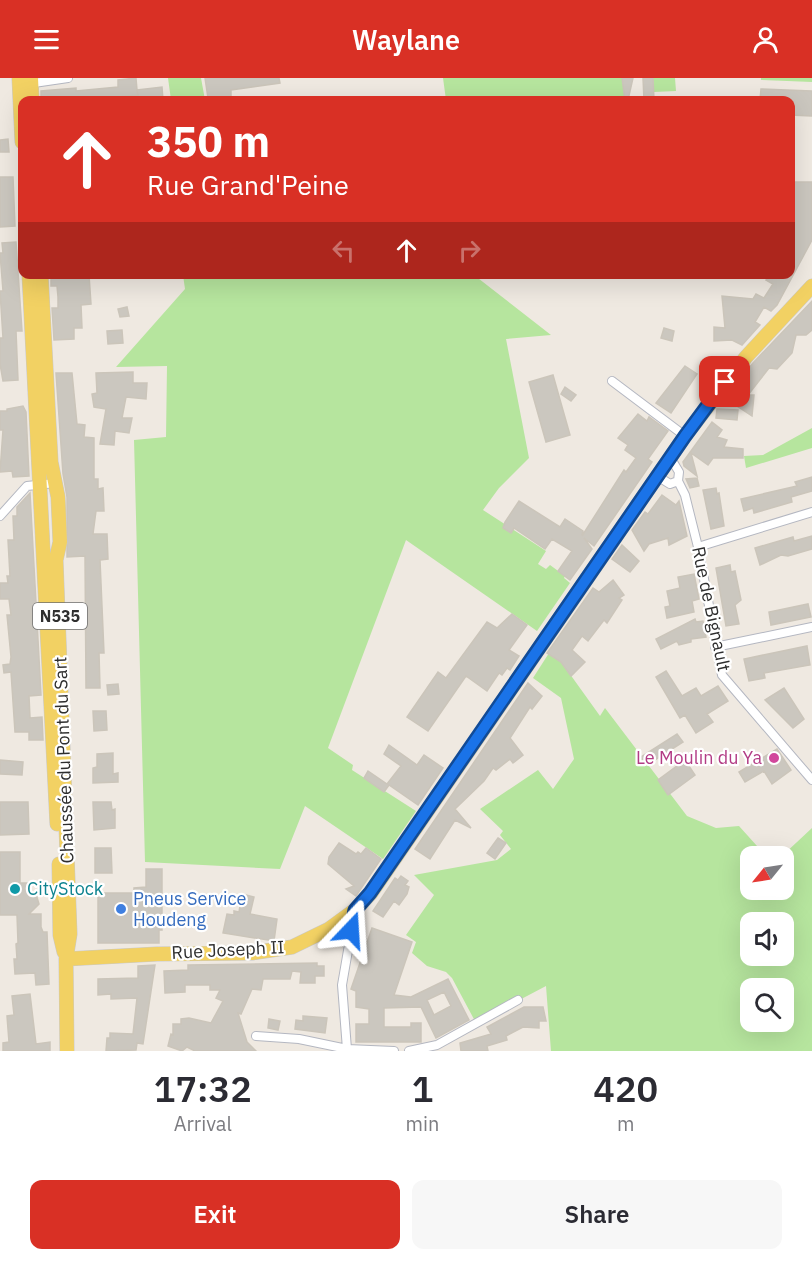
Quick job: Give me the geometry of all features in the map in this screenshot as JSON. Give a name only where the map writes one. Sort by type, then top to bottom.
[{"type":"main road","points":[[25,81],[31,96]]},
{"type":"main road","points":[[24,96],[25,81]]},
{"type":"main road","name":"Chaussée du Pont du Sart","points":[[29,279],[58,843],[60,935],[66,959]]},
{"type":"main road","name":"Chaussée du Pont du Sart","points":[[41,279],[51,462],[58,497],[60,542],[56,560],[69,914],[66,959],[67,1051]]},
{"type":"main road","name":"Rue Joseph II","points":[[66,959],[280,949],[317,936],[355,910],[370,893],[685,436],[746,357],[812,286]]},
{"type":"street","points":[[25,81],[68,78]]},
{"type":"street","points":[[612,381],[685,436]]},
{"type":"street","name":"Rue de Bignault","points":[[670,457],[679,472],[678,481],[685,495],[698,547],[722,675],[812,780]]},
{"type":"street","points":[[657,476],[670,484],[678,481]]},
{"type":"street","points":[[0,516],[27,486],[55,483]]},
{"type":"street","points":[[698,547],[812,512]]},
{"type":"street","points":[[715,647],[812,627]]},
{"type":"street","points":[[347,1049],[342,985],[355,910]]},
{"type":"street","points":[[409,1051],[437,1045],[519,1000]]},
{"type":"street","points":[[256,1036],[299,1039],[347,1049],[394,1051]]},
{"type":"green space","points":[[168,78],[201,78],[204,96],[170,96]]},
{"type":"green space","points":[[443,78],[623,78],[625,96],[445,96]]},
{"type":"green space","points":[[653,78],[675,78],[676,91],[654,92]]},
{"type":"green space","points":[[761,78],[812,78],[812,82],[761,80]]},
{"type":"green space","points":[[184,279],[479,279],[551,335],[506,339],[529,458],[499,488],[483,510],[546,551],[538,564],[546,569],[550,565],[565,576],[564,578],[570,583],[537,631],[406,540],[328,748],[353,765],[352,770],[416,811],[383,859],[305,806],[280,869],[145,862],[134,440],[166,437],[167,366],[116,367],[185,289]]},
{"type":"green space","points":[[812,428],[812,448],[746,468],[744,456],[763,455]]},
{"type":"green space","points":[[549,653],[562,663],[600,716],[605,708],[687,816],[716,828],[739,826],[757,846],[740,846],[740,900],[794,900],[793,846],[812,828],[812,1051],[551,1051],[546,986],[476,1023],[452,978],[446,972],[427,966],[412,953],[416,942],[406,935],[434,895],[414,875],[497,860],[511,849],[500,835],[503,831],[480,809],[538,770],[553,789],[574,759],[561,698],[533,678]]},
{"type":"building","points":[[136,78],[138,95],[41,96],[41,91],[76,88],[76,91],[118,87],[118,80]]},
{"type":"building","points":[[205,78],[279,78],[280,83],[231,90],[231,96],[208,96]]},
{"type":"building","points":[[622,78],[633,78],[629,96],[624,96]]},
{"type":"building","points":[[643,78],[653,78],[654,96],[644,96]]},
{"type":"building","points":[[162,87],[163,96],[138,96],[137,90]]},
{"type":"building","points":[[761,89],[812,91],[812,116],[795,115],[795,96],[760,96]]},
{"type":"building","points":[[8,139],[9,152],[0,152],[0,140]]},
{"type":"building","points":[[0,177],[13,177],[15,226],[0,227]]},
{"type":"building","points":[[795,182],[812,182],[812,240],[795,272]]},
{"type":"building","points":[[16,242],[22,331],[16,331],[18,380],[3,381],[0,364],[0,338],[3,338],[0,291],[3,291],[0,253],[3,253],[2,243]]},
{"type":"building","points":[[51,279],[89,279],[91,304],[81,305],[82,328],[74,328],[74,339],[54,340],[52,308],[58,308],[58,297],[57,286],[51,286]]},
{"type":"building","points":[[791,279],[777,305],[771,311],[764,307],[755,322],[760,325],[742,345],[732,340],[714,341],[714,327],[725,328],[722,296],[753,299],[756,294],[764,298],[773,284],[766,280]]},
{"type":"building","points":[[812,301],[812,330],[806,335],[796,335],[792,353],[777,369],[769,368],[748,395],[754,395],[752,416],[725,398],[753,363]]},
{"type":"building","points":[[127,307],[129,316],[120,317],[118,309]]},
{"type":"building","points":[[664,328],[674,331],[672,341],[661,338]]},
{"type":"building","points":[[122,330],[123,343],[108,344],[107,331]]},
{"type":"building","points":[[685,366],[697,374],[671,413],[656,403]]},
{"type":"building","points":[[133,372],[133,383],[147,383],[146,399],[126,397],[122,418],[132,418],[129,433],[115,431],[114,445],[100,444],[106,409],[94,407],[92,394],[97,393],[96,373]]},
{"type":"building","points":[[56,373],[72,373],[77,424],[85,425],[84,437],[94,438],[94,479],[98,479],[98,489],[103,488],[104,511],[96,511],[93,534],[107,534],[108,559],[100,560],[104,653],[99,653],[100,688],[86,688],[85,556],[67,557],[67,497],[63,474]]},
{"type":"building","points":[[553,375],[570,435],[546,442],[529,382]]},
{"type":"building","points":[[565,387],[576,395],[571,401],[561,394]]},
{"type":"building","points":[[23,406],[26,412],[29,476],[13,477],[12,471],[0,472],[3,430],[0,430],[0,411]]},
{"type":"building","points":[[717,409],[738,410],[737,420],[716,418]]},
{"type":"building","points":[[638,414],[647,421],[649,417],[668,431],[648,459],[652,462],[594,546],[584,538],[592,549],[570,580],[558,571],[572,551],[552,539],[545,549],[514,528],[511,533],[503,528],[505,522],[519,501],[560,527],[565,519],[583,531],[582,536],[624,470],[626,472],[636,458],[625,450],[628,445],[618,438]]},
{"type":"building","points":[[712,422],[722,430],[717,437],[727,440],[724,447],[743,449],[743,458],[713,458],[708,465],[691,453],[697,476],[684,466],[683,462]]},
{"type":"building","points":[[812,477],[812,491],[791,497],[792,502],[754,513],[753,508],[744,511],[741,499],[797,486],[795,482]]},
{"type":"building","points":[[697,478],[699,486],[690,488],[686,479]]},
{"type":"building","points":[[716,488],[717,494],[719,493],[724,526],[711,529],[703,490]]},
{"type":"building","points":[[30,493],[41,695],[29,696],[30,718],[42,717],[43,740],[29,740],[29,732],[15,732],[11,672],[4,673],[3,665],[10,664],[7,615],[11,615],[9,599],[0,599],[0,583],[8,583],[7,576],[10,576],[8,540],[14,540],[13,516],[17,516],[17,507]]},
{"type":"building","points":[[662,495],[676,505],[679,501],[687,536],[669,545],[668,538],[649,544],[644,551],[632,530],[645,512],[648,514]]},
{"type":"building","points":[[812,536],[812,549],[788,556],[781,555],[760,565],[755,548],[793,537],[794,541]]},
{"type":"building","points":[[622,545],[639,561],[630,572],[612,559]]},
{"type":"building","points":[[730,565],[731,572],[735,571],[741,600],[735,605],[739,624],[726,626],[716,568]]},
{"type":"building","points":[[694,574],[699,599],[692,601],[694,612],[667,618],[665,607],[670,606],[667,591],[680,588],[678,577]]},
{"type":"building","points":[[613,580],[624,595],[619,598],[622,600],[607,623],[604,620],[588,641],[582,636],[572,650],[585,662],[571,676],[561,662],[547,653],[593,588],[599,592]]},
{"type":"building","points":[[808,604],[811,617],[771,625],[769,612]]},
{"type":"building","points":[[512,614],[527,625],[509,650],[519,656],[510,670],[507,668],[502,675],[499,673],[487,691],[466,676],[428,731],[407,717],[438,672],[446,678],[487,622],[497,628]]},
{"type":"building","points":[[695,619],[696,622],[703,621],[706,637],[691,639],[691,642],[679,645],[677,641],[661,649],[656,639]]},
{"type":"building","points":[[807,646],[810,665],[764,673],[765,678],[749,681],[744,659]]},
{"type":"building","points":[[666,671],[682,696],[696,688],[701,696],[718,686],[728,701],[707,714],[713,722],[696,733],[685,715],[680,718],[656,677]]},
{"type":"building","points":[[528,683],[542,696],[532,709],[530,707],[510,738],[523,755],[513,763],[510,759],[496,770],[493,768],[484,781],[455,809],[471,828],[455,820],[430,859],[415,849]]},
{"type":"building","points":[[118,684],[119,694],[108,695],[107,685]]},
{"type":"building","points":[[784,688],[804,719],[793,728],[765,700]]},
{"type":"building","points":[[93,711],[106,711],[107,730],[94,731]]},
{"type":"building","points":[[677,734],[683,742],[647,765],[641,757]]},
{"type":"building","points":[[389,745],[417,765],[424,755],[443,768],[418,805],[389,785],[384,792],[364,778],[368,771],[387,784],[401,766],[384,754]]},
{"type":"building","points":[[777,749],[791,770],[772,784],[764,771],[745,782],[739,772]]},
{"type":"building","points":[[113,753],[113,774],[118,773],[118,782],[93,783],[93,768],[97,767],[97,754]]},
{"type":"building","points":[[0,760],[23,762],[22,775],[0,774]]},
{"type":"building","points":[[685,760],[695,775],[668,795],[658,780]]},
{"type":"building","points":[[0,802],[28,802],[29,834],[0,835]]},
{"type":"building","points":[[93,802],[111,802],[112,810],[115,809],[115,828],[94,830]]},
{"type":"building","points":[[498,838],[506,843],[495,859],[487,853]]},
{"type":"building","points":[[339,843],[356,854],[358,852],[361,854],[366,848],[381,859],[356,896],[346,889],[354,886],[328,864],[329,857]]},
{"type":"building","points":[[95,848],[111,848],[112,873],[95,873]]},
{"type":"building","points":[[0,852],[20,852],[20,883],[29,883],[30,894],[36,894],[39,904],[29,914],[41,914],[41,927],[43,932],[47,932],[49,984],[36,985],[35,973],[15,974],[14,959],[17,959],[16,944],[18,943],[17,915],[0,915]]},
{"type":"building","name":"Pneus Service Houdeng","points":[[146,869],[162,869],[162,930],[159,930],[159,943],[98,943],[98,893],[134,893],[134,888],[146,887]]},
{"type":"building","points":[[401,876],[408,881],[405,885],[409,887],[399,905],[394,901],[383,917],[373,911],[395,878],[398,880]]},
{"type":"building","points":[[242,894],[254,897],[250,914],[277,919],[274,941],[223,933],[227,914],[234,915],[234,911],[239,912]]},
{"type":"building","points":[[372,928],[412,942],[394,995],[411,997],[448,979],[469,1020],[436,1038],[421,1007],[384,1008],[384,1027],[411,1027],[411,1023],[421,1023],[421,1042],[356,1042],[356,1024],[369,1024],[369,1009],[356,1007],[356,991],[351,989]],"holes":[[[444,992],[451,1006],[434,1015],[427,1000]]]},
{"type":"building","points":[[317,963],[317,966],[324,966],[324,976],[315,976],[315,983],[300,983],[301,972],[292,971],[290,979],[263,979],[261,990],[252,989],[241,1014],[238,1013],[247,1042],[256,1051],[195,1051],[187,1047],[182,1051],[168,1046],[171,1034],[173,1035],[173,1024],[181,1024],[181,1019],[189,1018],[211,1023],[223,1001],[216,998],[220,990],[210,990],[210,985],[185,985],[185,992],[165,993],[164,971],[188,970],[188,965]]},
{"type":"building","points":[[155,965],[143,1044],[137,1043],[136,1050],[106,1051],[107,1038],[110,1038],[110,1033],[133,1034],[137,998],[111,999],[111,994],[98,995],[98,979],[138,978],[138,966]]},
{"type":"building","points":[[30,994],[36,1044],[50,1042],[50,1051],[3,1051],[3,1043],[9,1042],[7,1016],[14,1015],[12,996]]},
{"type":"building","points":[[524,1007],[543,1007],[546,1021],[539,1021],[539,1028],[523,1027],[506,1036],[507,1040],[487,1046],[488,1051],[461,1051],[460,1043],[491,1034],[487,1027]]},
{"type":"building","points":[[303,1016],[327,1018],[325,1033],[295,1029],[296,1020],[303,1021]]},
{"type":"building","points":[[269,1019],[280,1021],[278,1030],[268,1028]]},
{"type":"place","name":"Le Moulin du Ya","points":[[774,758]]},
{"type":"place","name":"CityStock","points":[[15,889]]},
{"type":"place","name":"Pneus Service Houdeng","points":[[121,909]]},
{"type":"route","points":[[351,930],[355,910],[370,893],[685,436],[725,382]]}]
